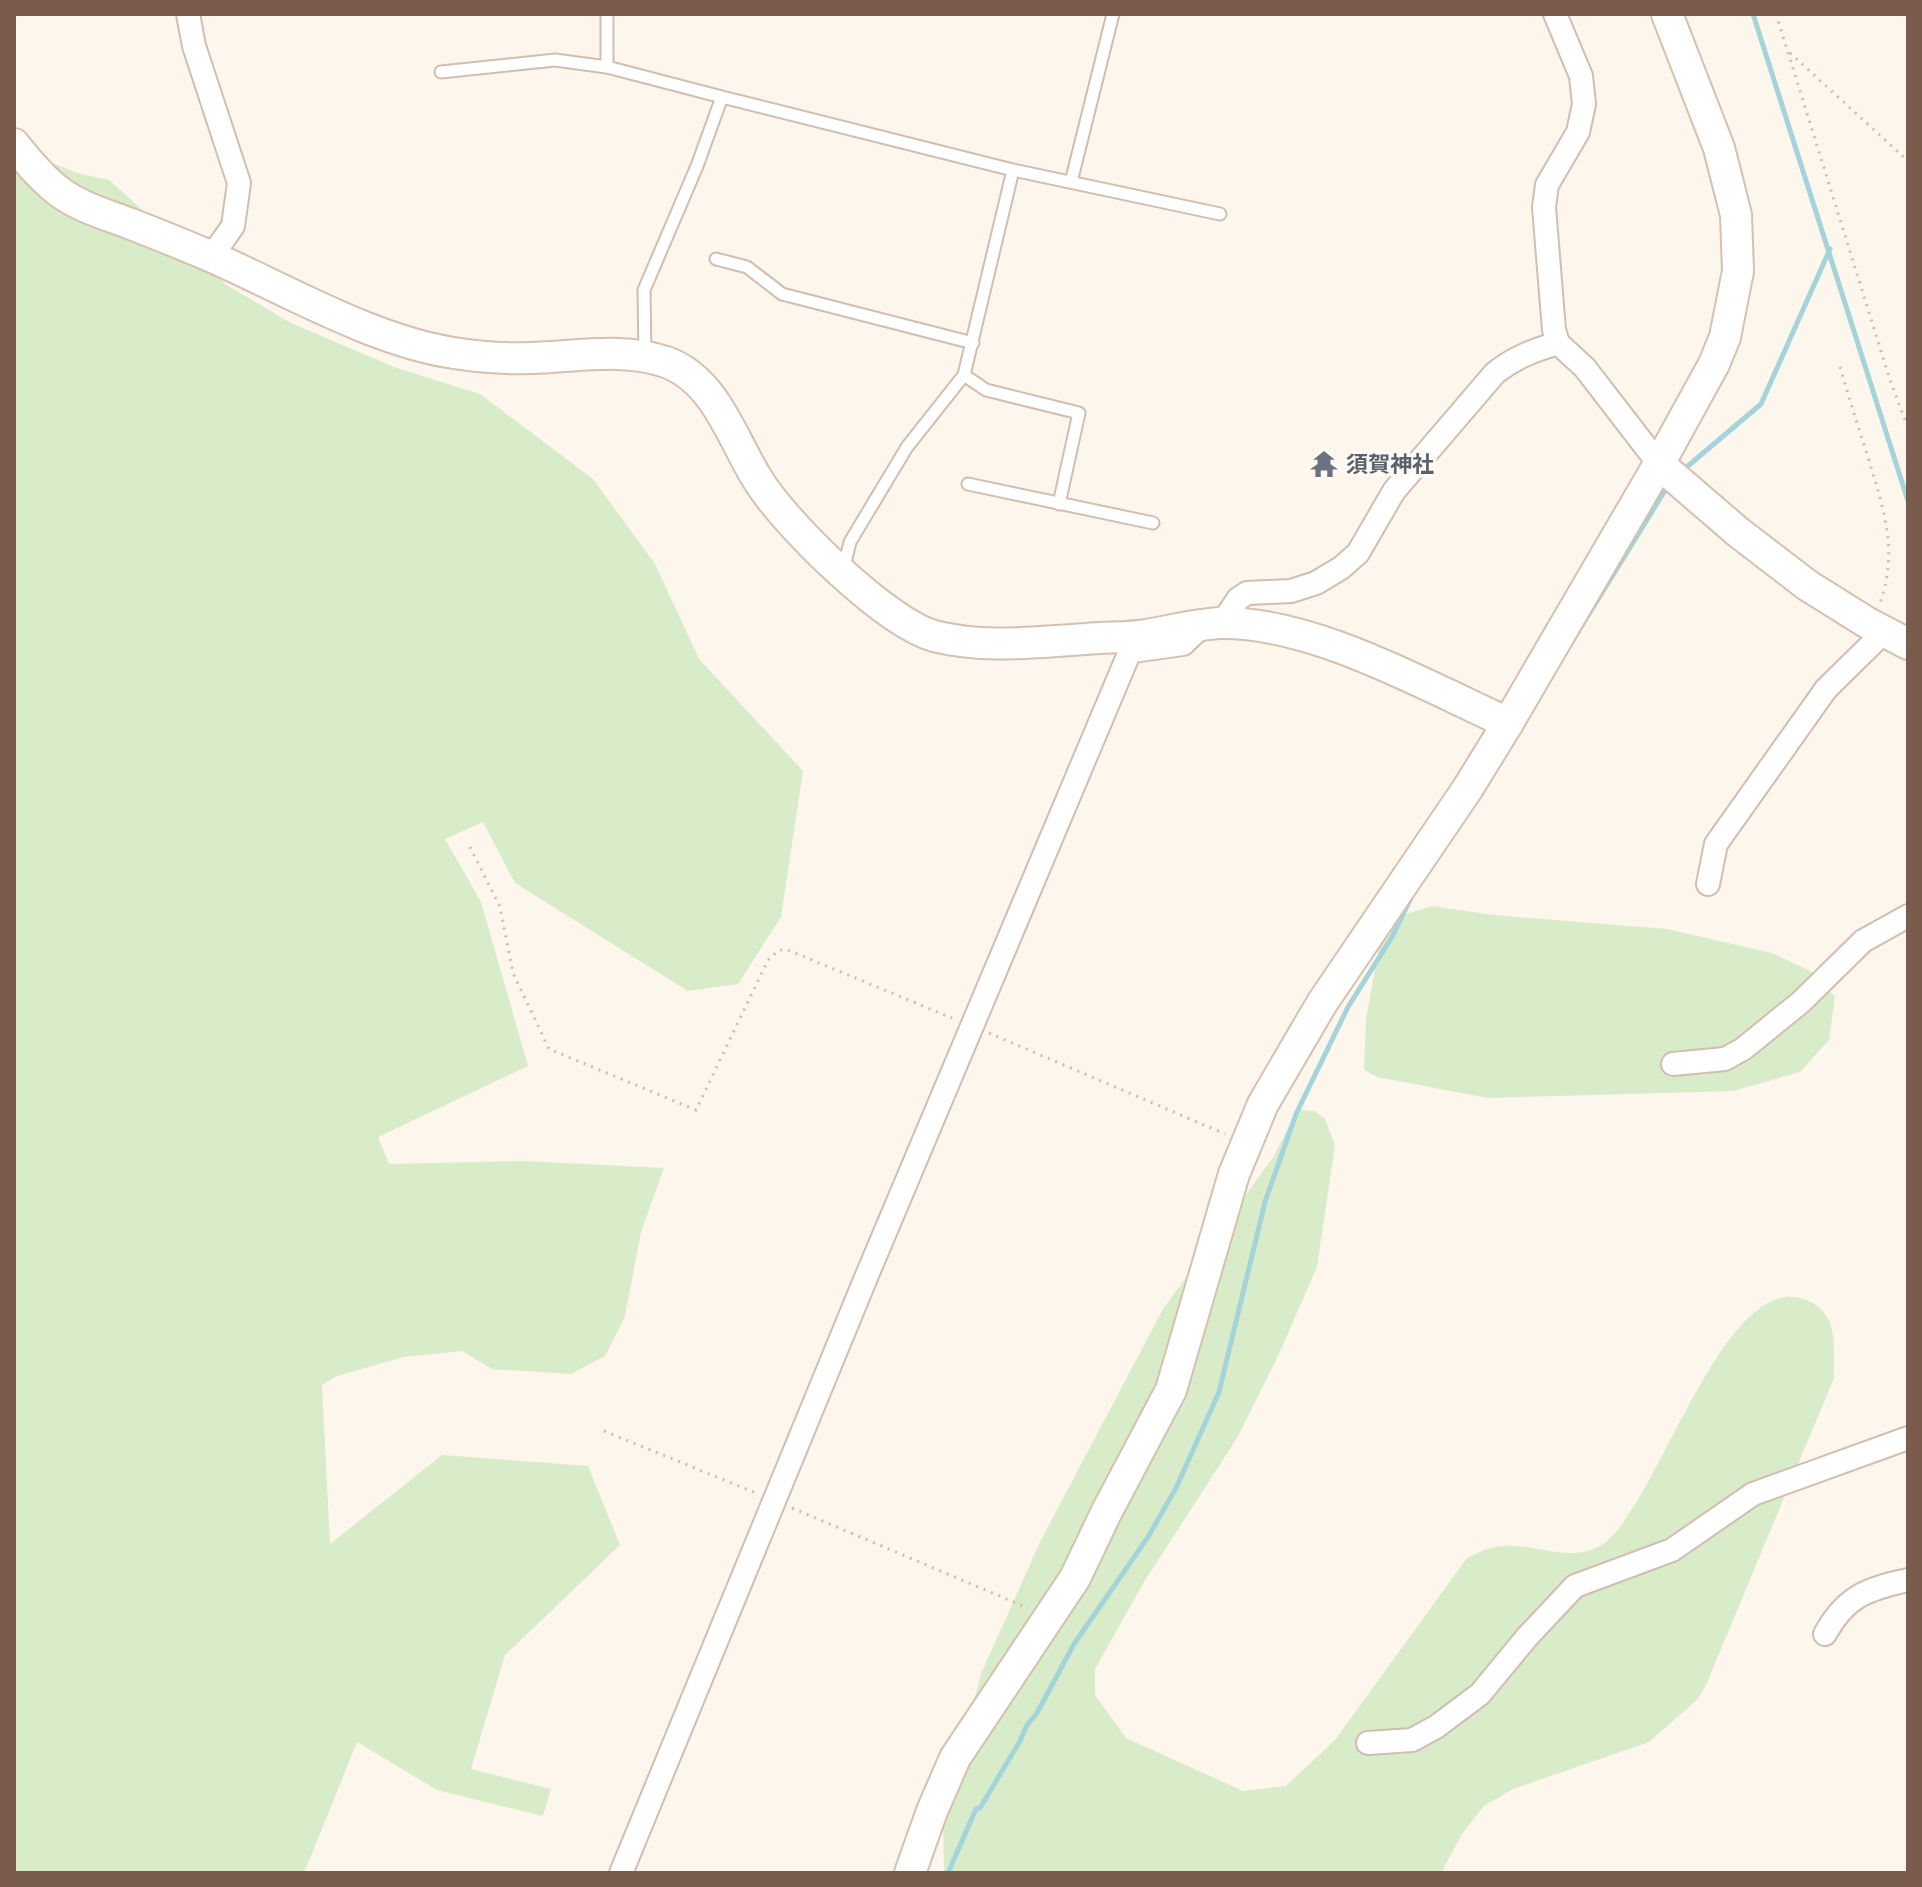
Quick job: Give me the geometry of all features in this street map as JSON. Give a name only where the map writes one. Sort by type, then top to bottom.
[{"type":"street","points":[[188,14],[194,46],[239,183],[233,226],[211,257]]},
{"type":"street","points":[[1555,14],[1581,76],[1584,104],[1578,132],[1547,185],[1544,207],[1554,330],[1558,343],[1585,368],[1659,464],[1738,532],[1796,576],[1888,634],[1826,689],[1716,844],[1708,884]]},
{"type":"street","points":[[910,1873],[955,1758],[1075,1578],[1171,1390],[1230,1188],[1263,1104],[1322,1003],[1468,788],[1508,723],[1659,464],[1714,364],[1725,337],[1734,302],[1738,259],[1736,215],[1730,184],[1667,14]]},
{"type":"street","points":[[14,144],[28,163],[62,194],[91,209],[211,257],[391,336],[453,353],[526,358],[645,357],[667,362],[688,373],[721,412],[759,483],[792,524],[886,610],[929,634],[973,644],[1017,644],[1142,635],[1212,624],[1293,631],[1359,656],[1508,723]]},
{"type":"street","points":[[621,1873],[865,1280],[1128,656],[1133,651],[1183,644],[1212,624],[1247,593],[1291,591],[1316,583],[1341,568],[1358,553],[1394,491],[1495,373],[1529,352],[1558,343]]},
{"type":"street","points":[[1673,1064],[1725,1059],[1743,1049],[1801,1002],[1863,941],[1908,916]]},
{"type":"street","points":[[1368,1743],[1412,1740],[1436,1727],[1480,1694],[1575,1586],[1672,1550],[1753,1494],[1908,1438]]},
{"type":"street","points":[[1825,1634],[1837,1613],[1862,1593],[1908,1580]]},
{"type":"lane","points":[[607,14],[607,67]]},
{"type":"lane","points":[[1071,182],[1113,14]]},
{"type":"lane","points":[[441,72],[555,60],[607,67],[1013,170],[1220,214]]},
{"type":"lane","points":[[645,357],[644,290],[697,166],[722,97]]},
{"type":"lane","points":[[842,572],[850,542],[907,447],[964,375],[1013,170]]},
{"type":"lane","points":[[716,259],[747,267],[782,294],[973,343]]},
{"type":"lane","points":[[964,375],[986,390],[1079,413],[1059,504]]},
{"type":"lane","points":[[968,484],[1153,523]]},
{"type":"path","points":[[1776,14],[1891,383],[1908,428]]},
{"type":"path","points":[[1787,51],[1908,161]]},
{"type":"path","points":[[1840,367],[1885,515],[1889,544],[1888,634]]},
{"type":"path","points":[[470,847],[500,907],[513,973],[549,1049],[696,1110],[768,960],[779,950],[788,950],[1246,1143]]},
{"type":"path","points":[[604,1431],[1050,1618]]},
{"type":"green space","points":[[14,141],[33,155],[77,173],[109,180],[225,284],[291,323],[394,367],[480,394],[593,479],[655,564],[699,659],[803,771],[781,917],[738,984],[688,991],[515,883],[483,822],[445,839],[481,902],[528,1066],[378,1137],[389,1164],[523,1161],[664,1168],[641,1232],[625,1316],[605,1356],[571,1374],[492,1369],[462,1351],[404,1357],[337,1376],[322,1385],[330,1544],[442,1455],[588,1466],[620,1545],[505,1655],[471,1769],[551,1789],[543,1816],[437,1790],[357,1742],[304,1873],[14,1873]]},
{"type":"green space","points":[[1432,906],[1493,915],[1667,929],[1772,953],[1812,972],[1835,997],[1829,1040],[1800,1072],[1733,1091],[1488,1098],[1377,1077],[1364,1070],[1366,1020],[1380,940],[1403,915]]},
{"type":"green space","points":[[1301,1110],[1314,1111],[1325,1119],[1335,1145],[1317,1267],[1279,1354],[1237,1438],[1144,1582],[1095,1669],[1095,1695],[1126,1738],[1243,1791],[1286,1786],[1335,1740],[1467,1558],[1496,1547],[1577,1553],[1603,1544],[1623,1522],[1645,1488],[1692,1400],[1743,1323],[1771,1301],[1800,1298],[1813,1303],[1829,1319],[1834,1341],[1834,1378],[1706,1685],[1698,1699],[1649,1742],[1513,1789],[1484,1806],[1462,1834],[1441,1873],[944,1873],[943,1816],[981,1674],[1040,1542],[1163,1309],[1274,1156],[1291,1122]]},
{"type":"waterway","points":[[1753,14],[1908,501]]},
{"type":"waterway","points":[[1682,471],[1761,404],[1830,249]]},
{"type":"waterway","points":[[1576,635],[1669,484]]},
{"type":"waterway","points":[[948,1873],[976,1809],[980,1808],[1027,1725],[1037,1713],[1074,1644],[1148,1537],[1176,1488],[1219,1392],[1265,1202],[1296,1114],[1348,1007],[1392,937],[1410,900]]},
{"type":"place","name":"須賀神社","points":[[1324,464]]}]
